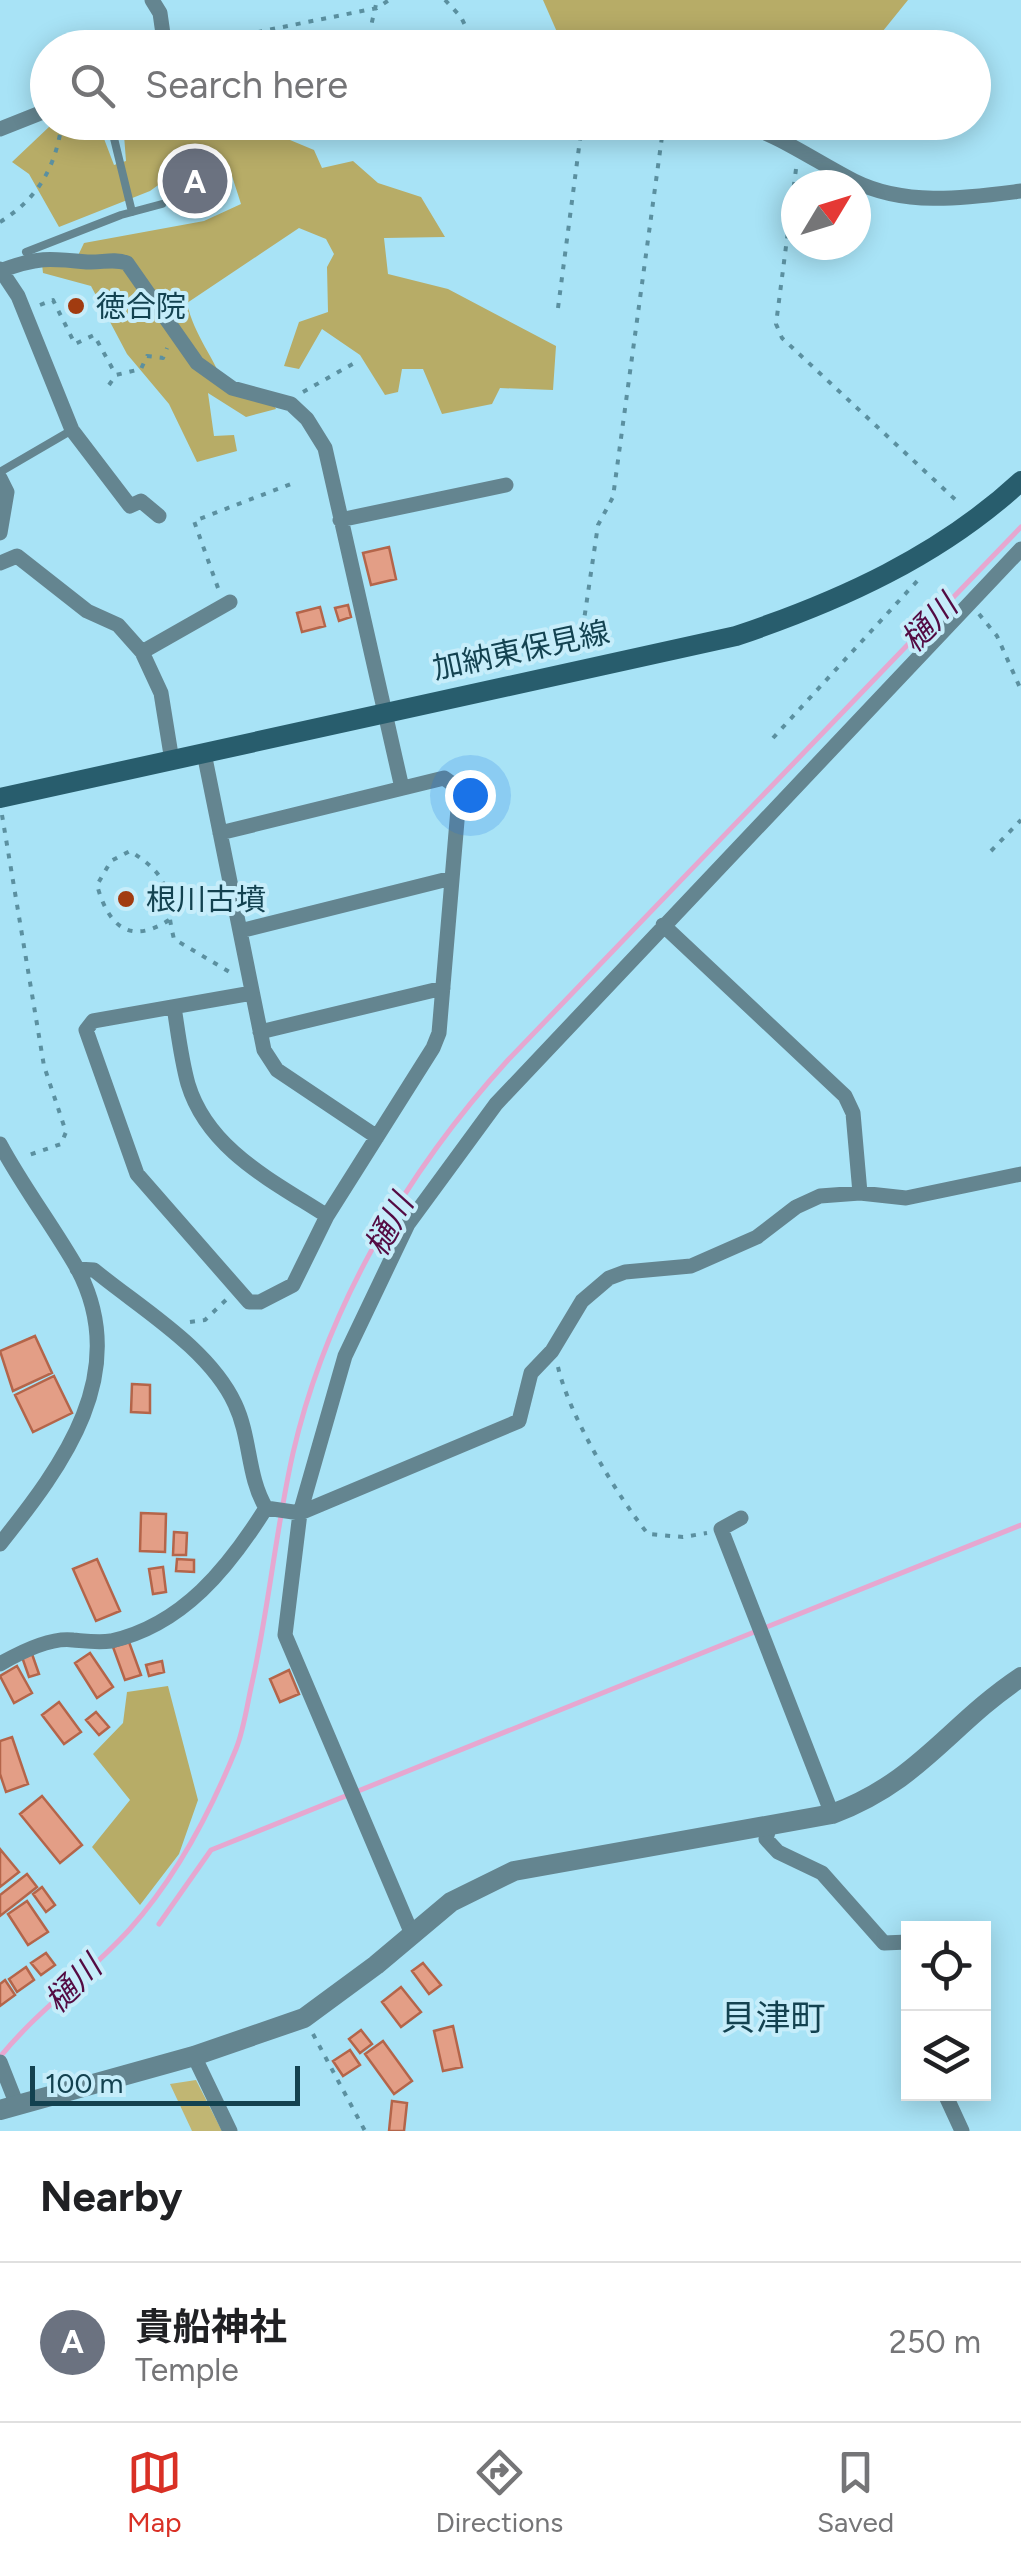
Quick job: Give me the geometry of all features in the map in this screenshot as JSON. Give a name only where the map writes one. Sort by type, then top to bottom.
[{"type":"main road","name":"加納東保見線","points":[[0,802],[383,711],[754,630],[807,612],[920,555],[974,520],[1021,481]]},
{"type":"street","points":[[152,0],[160,13],[163,30]]},
{"type":"street","points":[[0,129],[30,117]]},
{"type":"street","points":[[778,140],[857,183],[889,192],[951,200],[1021,191]]},
{"type":"street","points":[[159,516],[141,501],[130,506],[124,502],[103,466],[72,430],[24,311],[0,270],[26,252],[128,263],[197,363],[232,388],[288,402],[307,419],[325,448],[402,788]]},
{"type":"street","points":[[0,475],[6,492],[0,533]]},
{"type":"street","points":[[340,520],[506,485]]},
{"type":"street","points":[[412,1934],[285,1636],[298,1512],[345,1356],[408,1224],[496,1104],[1021,549]]},
{"type":"street","points":[[0,563],[17,556],[87,611],[118,626],[142,652],[161,693],[172,760]]},
{"type":"street","points":[[142,652],[224,605]]},
{"type":"street","points":[[204,754],[264,1050],[277,1070],[376,1137]]},
{"type":"street","points":[[220,833],[444,778],[454,785],[458,809],[443,988],[433,1048],[327,1216],[292,1285],[260,1302],[249,1302],[137,1174],[86,1030],[93,1021],[251,988]]},
{"type":"street","points":[[240,931],[452,878]]},
{"type":"street","points":[[662,925],[845,1096],[853,1113],[860,1192]]},
{"type":"street","points":[[260,1032],[443,988]]},
{"type":"street","points":[[174,1007],[187,1082],[208,1125],[254,1168],[327,1216]]},
{"type":"street","points":[[0,1544],[76,1439],[90,1406],[98,1339],[91,1300],[77,1269],[4,1151]]},
{"type":"street","points":[[77,1269],[94,1270],[205,1363],[234,1401],[248,1440],[255,1490],[269,1509],[298,1512],[519,1421],[526,1383],[552,1351],[582,1300],[609,1278],[625,1272],[691,1266],[757,1237],[796,1207],[820,1196],[860,1192],[906,1198],[1021,1174]]},
{"type":"street","points":[[0,1664],[22,1651],[71,1639],[109,1641],[149,1627],[213,1584],[269,1509]]},
{"type":"street","points":[[741,1518],[721,1529],[832,1814]]},
{"type":"street","points":[[2,2068],[9,2108],[194,2056],[304,2018],[469,1890],[514,1872],[832,1814],[893,1786],[942,1747],[992,1696],[1021,1677]]},
{"type":"street","points":[[770,1826],[766,1840],[778,1852],[822,1873],[884,1943],[901,1942]]},
{"type":"street","points":[[194,2056],[230,2131]]},
{"type":"street","points":[[947,2101],[962,2131]]},
{"type":"lane","points":[[114,140],[132,212]]},
{"type":"lane","points":[[26,252],[162,204]]},
{"type":"lane","points":[[0,475],[72,430]]},
{"type":"path","points":[[371,30],[377,0]]},
{"type":"path","points":[[268,30],[377,8],[389,0]]},
{"type":"path","points":[[445,0],[461,16],[468,30]]},
{"type":"path","points":[[0,222],[25,203],[51,172],[58,140]]},
{"type":"path","points":[[558,308],[580,140]]},
{"type":"path","points":[[579,667],[580,624],[598,525],[614,497],[662,140]]},
{"type":"path","points":[[799,149],[776,324],[782,338],[974,520]]},
{"type":"path","points":[[24,311],[53,300],[75,344],[94,335],[116,375]]},
{"type":"path","points":[[109,385],[116,375],[141,370],[147,356],[163,358],[175,336]]},
{"type":"path","points":[[288,402],[356,362]]},
{"type":"path","points":[[224,605],[194,521],[296,482]]},
{"type":"path","points":[[773,738],[919,579],[920,555]]},
{"type":"path","points":[[969,603],[997,636],[1021,690]]},
{"type":"path","points":[[0,802],[44,1066],[66,1132],[61,1144],[50,1150],[4,1151]]},
{"type":"path","points":[[991,851],[1021,820]]},
{"type":"path","points":[[169,920],[140,933],[124,929],[104,912],[96,885],[111,862],[130,851],[157,868],[168,893],[174,939],[251,988]]},
{"type":"path","points":[[162,1326],[204,1320],[238,1289]]},
{"type":"path","points":[[552,1351],[570,1402],[622,1497],[648,1534],[683,1538],[721,1529]]},
{"type":"path","points":[[304,2018],[352,2114],[365,2131]]},
{"type":"shaded area","points":[[543,0],[908,0],[884,30],[556,30]]},
{"type":"shaded area","points":[[35,140],[104,140],[114,165],[126,161],[124,140],[290,140],[314,150],[322,168],[353,161],[378,183],[421,197],[445,237],[384,238],[388,274],[448,289],[556,346],[553,390],[500,388],[492,404],[442,414],[423,369],[402,369],[398,392],[385,395],[360,355],[322,329],[299,369],[284,366],[299,322],[328,312],[327,267],[334,254],[326,239],[299,228],[187,303],[194,326],[226,390],[273,403],[276,409],[246,417],[208,393],[214,436],[234,435],[237,451],[197,462],[169,404],[127,354],[91,286],[43,273],[42,264],[74,264],[84,243],[204,221],[241,204],[232,176],[179,170],[150,191],[59,227],[29,174],[12,162]]},
{"type":"shaded area","points":[[168,1686],[198,1800],[179,1854],[140,1905],[92,1847],[130,1800],[93,1754],[123,1723],[127,1692]]},
{"type":"shaded area","points":[[196,2080],[222,2131],[192,2131],[170,2084]]},
{"type":"building","points":[[389,547],[396,579],[371,585],[363,553]]},
{"type":"building","points":[[348,605],[351,617],[339,621],[335,608]]},
{"type":"building","points":[[320,607],[325,626],[302,632],[297,613]]},
{"type":"building","points":[[35,1336],[52,1373],[13,1391],[0,1351]]},
{"type":"building","points":[[54,1376],[72,1413],[33,1432],[15,1395]]},
{"type":"building","points":[[132,1384],[150,1385],[150,1413],[131,1412]]},
{"type":"building","points":[[141,1513],[166,1514],[165,1552],[140,1551]]},
{"type":"building","points":[[174,1532],[187,1533],[186,1555],[173,1555]]},
{"type":"building","points":[[97,1559],[120,1611],[96,1621],[73,1569]]},
{"type":"building","points":[[177,1559],[194,1560],[194,1572],[176,1571]]},
{"type":"building","points":[[163,1567],[166,1592],[153,1594],[149,1569]]},
{"type":"building","points":[[129,1642],[141,1675],[125,1680],[113,1647]]},
{"type":"building","points":[[90,1653],[113,1687],[97,1698],[75,1663]]},
{"type":"building","points":[[32,1654],[39,1674],[29,1677],[22,1657]]},
{"type":"building","points":[[162,1661],[164,1672],[149,1676],[146,1665]]},
{"type":"building","points":[[17,1666],[32,1693],[14,1703],[0,1676]]},
{"type":"building","points":[[289,1670],[299,1694],[280,1702],[270,1679]]},
{"type":"building","points":[[59,1702],[81,1732],[64,1744],[42,1715]]},
{"type":"building","points":[[96,1712],[109,1727],[99,1735],[86,1720]]},
{"type":"building","points":[[12,1737],[28,1784],[6,1792],[0,1774],[0,1741]]},
{"type":"building","points":[[42,1796],[82,1845],[60,1863],[20,1814]]},
{"type":"building","points":[[0,1849],[19,1872],[0,1887]]},
{"type":"building","points":[[27,1874],[37,1887],[0,1916],[0,1895]]},
{"type":"building","points":[[42,1887],[55,1905],[46,1912],[33,1894]]},
{"type":"building","points":[[27,1901],[48,1932],[28,1945],[8,1914]]},
{"type":"building","points":[[46,1953],[55,1965],[41,1975],[31,1963]]},
{"type":"building","points":[[423,1963],[441,1985],[429,1994],[412,1971]]},
{"type":"building","points":[[26,1967],[34,1980],[17,1992],[9,1979]]},
{"type":"building","points":[[5,1980],[15,1995],[0,2006],[0,1984]]},
{"type":"building","points":[[401,1987],[421,2012],[401,2027],[382,2002]]},
{"type":"building","points":[[453,2026],[462,2067],[443,2071],[434,2031]]},
{"type":"building","points":[[361,2030],[372,2044],[360,2053],[349,2039]]},
{"type":"building","points":[[383,2041],[412,2081],[394,2094],[365,2054]]},
{"type":"building","points":[[350,2050],[360,2065],[343,2076],[333,2061]]},
{"type":"building","points":[[392,2101],[407,2103],[404,2131],[389,2131]]},
{"type":"waterway","name":"樋川","points":[[0,2057],[146,1910],[176,1867],[215,1797],[243,1725],[287,1481],[308,1398],[350,1293],[405,1194],[471,1102],[508,1060],[1021,527]]},
{"type":"waterway","points":[[159,1924],[211,1850],[1021,1525]]},
{"type":"place","name":"貴船神社","points":[[195,181]]},
{"type":"place","name":"徳合院","points":[[76,306]]},
{"type":"place","name":"根川古墳","points":[[126,899]]},
{"type":"district","name":"貝津町","points":[[773,2018]]}]
